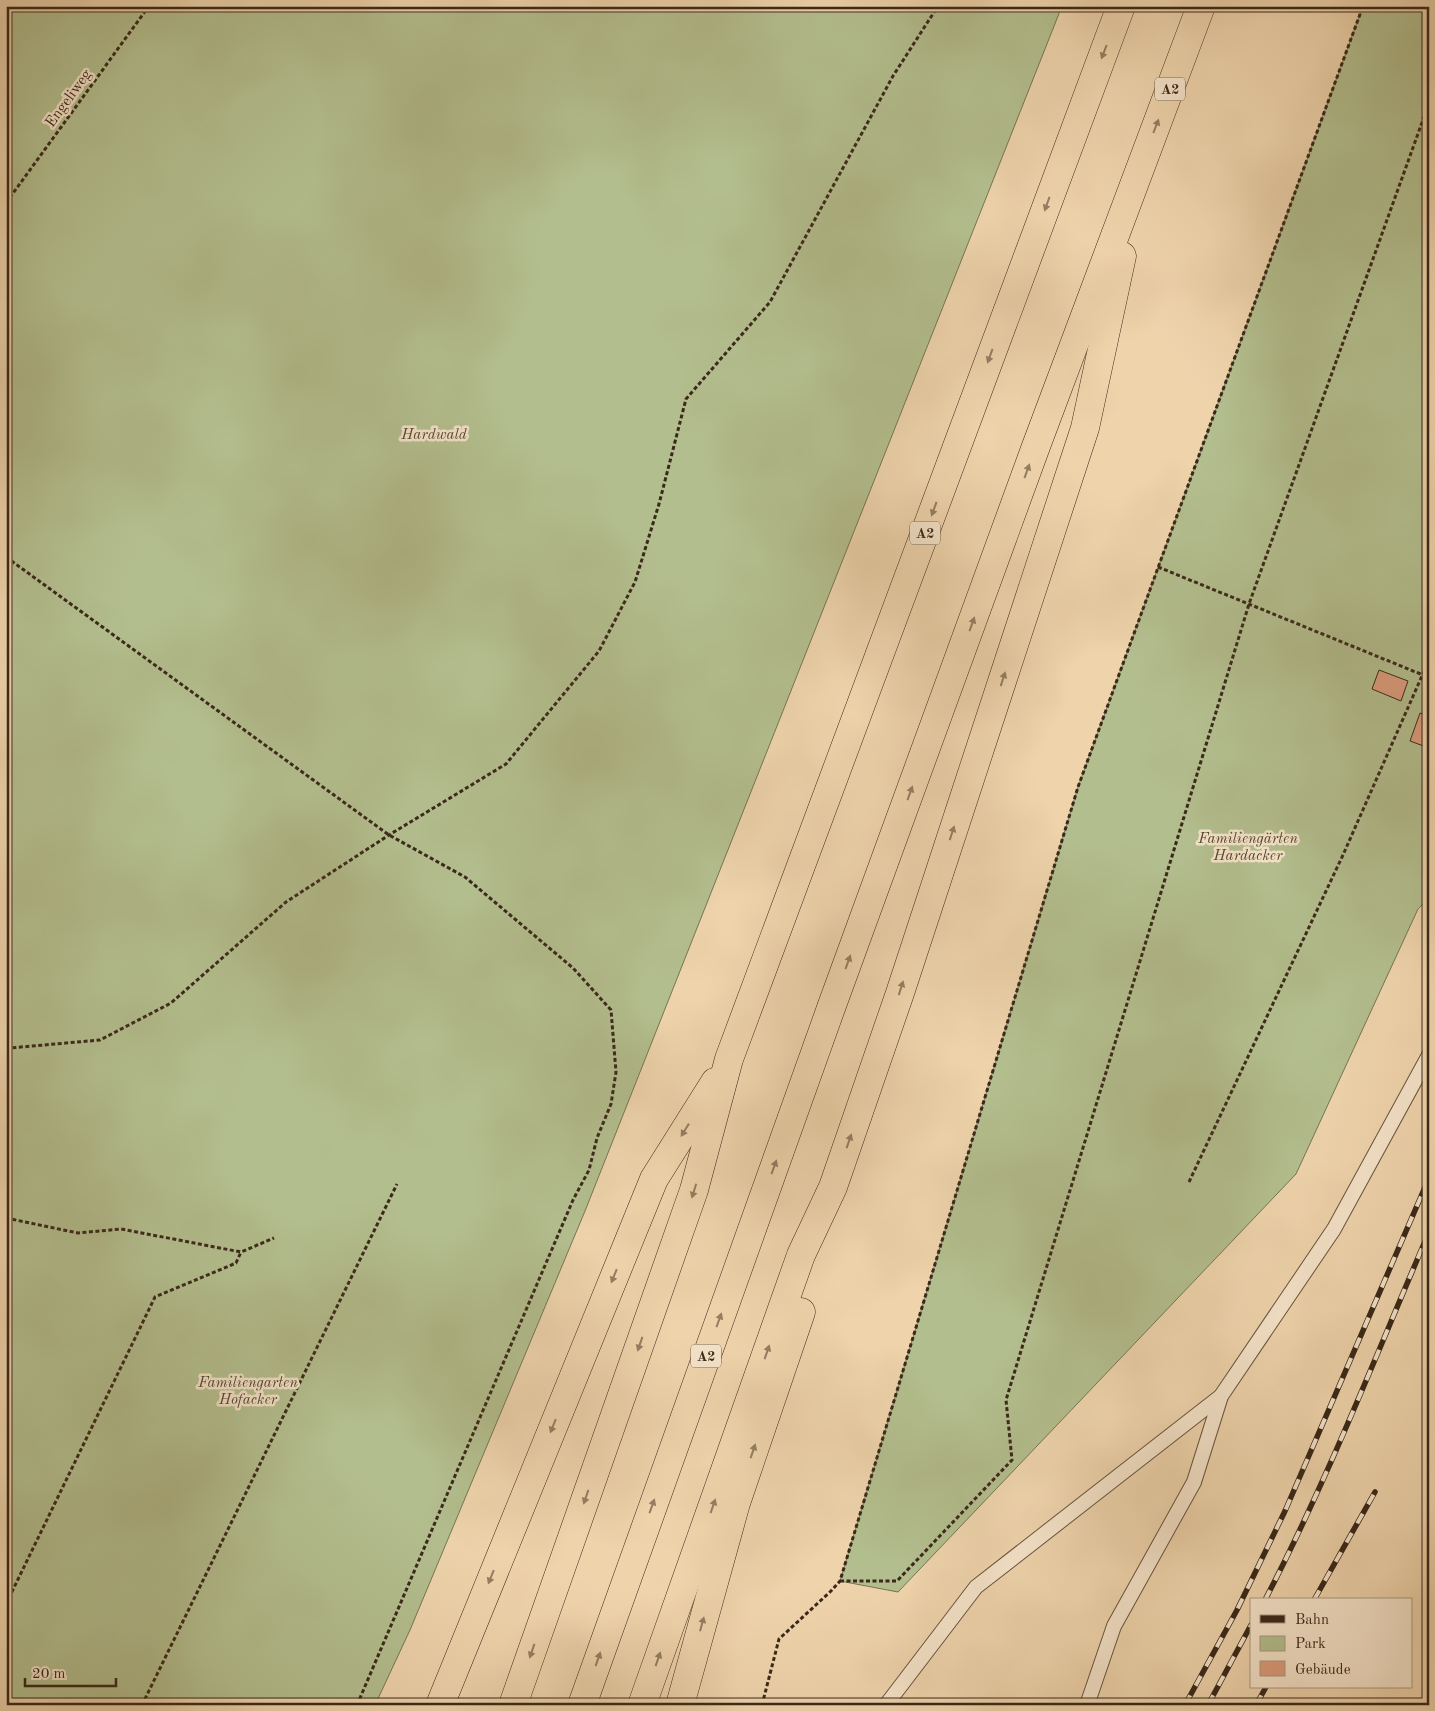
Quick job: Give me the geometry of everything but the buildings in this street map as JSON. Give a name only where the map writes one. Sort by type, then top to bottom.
[{"type":"highway","name":"A2","points":[[513,1705],[694,1190],[729,1059],[1121,6]]},
{"type":"highway","name":"A2","points":[[582,1705],[838,989],[1201,6]]},
{"type":"highway","points":[[642,1705],[801,1255],[833,1187],[900,993],[1085,428],[1139,171]]},
{"type":"highway","points":[[440,1705],[654,1178],[729,1059]]},
{"type":"highway","points":[[680,1705],[736,1503],[820,1257],[833,1187]]},
{"type":"lane","points":[[1087,1705],[1114,1626],[1194,1482],[1221,1396],[1334,1229],[1429,1055]]},
{"type":"lane","points":[[886,1705],[976,1587],[1221,1396]]},
{"type":"path","name":"Engeliweg","points":[[6,203],[149,6]]},
{"type":"path","points":[[6,1047],[100,1040],[171,1003],[286,902],[389,835],[506,764],[599,651],[635,582],[659,504],[686,398],[770,302],[893,76],[938,6]]},
{"type":"path","points":[[762,1705],[779,1639],[832,1591],[840,1581],[1078,787],[1363,6]]},
{"type":"path","points":[[840,1581],[896,1581],[1012,1460],[1006,1400],[1249,604],[1429,103]]},
{"type":"path","points":[[6,557],[389,835],[465,877],[573,968],[611,1010],[616,1072],[611,1104],[597,1138],[589,1170],[573,1200],[357,1705]]},
{"type":"path","points":[[1158,567],[1423,675],[1429,675]]},
{"type":"path","points":[[1188,1182],[1344,855],[1429,660]]},
{"type":"path","points":[[142,1705],[397,1184]]},
{"type":"path","points":[[6,1218],[78,1233],[122,1229],[241,1252],[274,1238]]},
{"type":"path","points":[[6,1604],[156,1297],[236,1263],[241,1252]]},
{"type":"green space","name":"Hardwald","points":[[6,6],[1062,6],[585,1211],[410,1630],[375,1705],[6,1705]]},
{"type":"green space","name":"Familiengärten Hardacker","points":[[1363,6],[1429,6],[1429,898],[1418,909],[1296,1174],[898,1592],[840,1581],[1078,787]]},
{"type":"railway","points":[[1185,1705],[1237,1610],[1285,1511],[1429,1178]]},
{"type":"railway","points":[[1266,1598],[1330,1464],[1429,1232]]},
{"type":"railway","points":[[1315,1598],[1375,1492]]},
{"type":"railway","points":[[1208,1705],[1250,1627]]},
{"type":"railway","points":[[1256,1705],[1265,1688]]},
{"type":"park label","name":"Familiengarten Hofacker","points":[[248,1390]]}]
